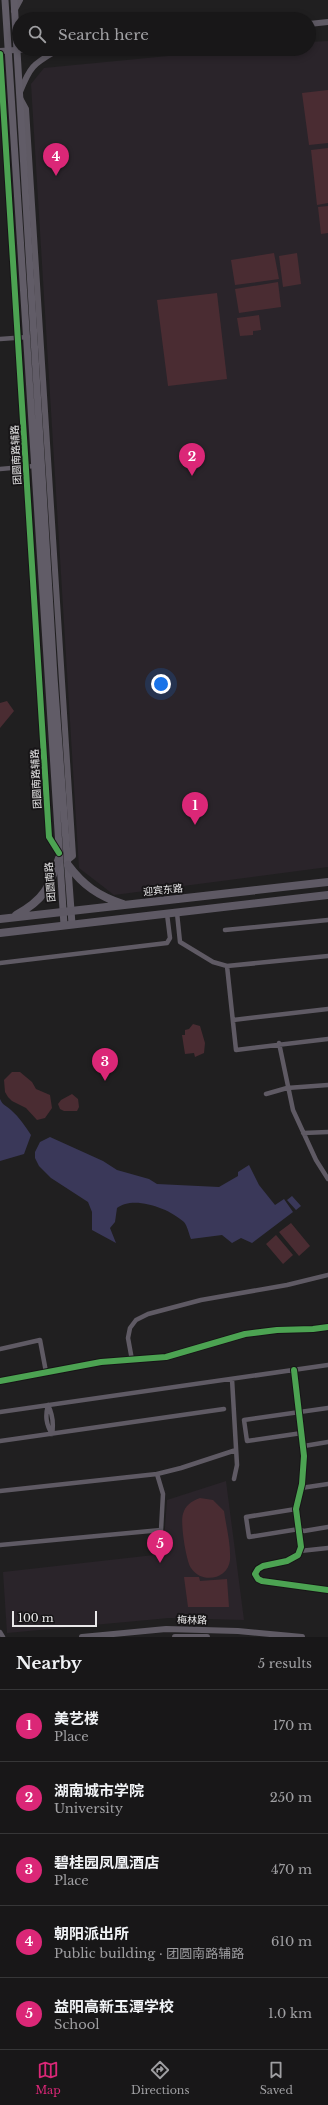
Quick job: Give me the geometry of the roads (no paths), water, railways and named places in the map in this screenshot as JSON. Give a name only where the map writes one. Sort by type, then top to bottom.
[{"type":"highway","points":[[11,918],[29,908],[44,895],[59,855]]},
{"type":"highway","points":[[67,863],[89,889],[105,898],[125,905]]},
{"type":"highway","name":"迎宾东路","points":[[0,919],[328,882]]},
{"type":"highway","points":[[0,933],[328,896]]},
{"type":"main road","name":"团圆南路","points":[[5,0],[28,337],[30,466],[59,855],[68,925]]},
{"type":"main road","name":"团圆南路","points":[[14,0],[16,12]]},
{"type":"main road","name":"团圆南路","points":[[17,56],[67,863],[67,911]]},
{"type":"street","points":[[17,12],[20,0]]},
{"type":"street","points":[[316,23],[328,22]]},
{"type":"street","points":[[0,51],[12,50]]},
{"type":"street","name":"团圆南路辅路","points":[[0,54],[19,338],[30,466]]},
{"type":"street","points":[[19,95],[28,71],[48,56]]},
{"type":"street","points":[[0,339],[28,337]]},
{"type":"street","points":[[0,469],[30,466]]},
{"type":"street","points":[[176,913],[180,942],[213,962],[227,966],[328,956]]},
{"type":"street","points":[[0,963],[167,943],[170,938],[167,914]]},
{"type":"street","points":[[225,930],[328,920]]},
{"type":"street","points":[[227,966],[236,1050],[328,1039]]},
{"type":"street","points":[[233,1020],[328,1009]]},
{"type":"street","points":[[279,1044],[287,1088],[293,1110],[303,1133],[328,1178]]},
{"type":"street","points":[[266,1094],[287,1088],[328,1085]]},
{"type":"street","points":[[303,1133],[328,1132]]},
{"type":"street","points":[[132,1360],[128,1338],[130,1328],[136,1320],[148,1314],[201,1300],[287,1285],[328,1275]]},
{"type":"street","points":[[0,1381],[101,1362],[166,1357],[245,1334],[277,1330],[313,1330],[328,1327]]},
{"type":"street","points":[[0,1349],[40,1340],[46,1372]]},
{"type":"street","points":[[0,1412],[328,1366]]},
{"type":"street","points":[[294,1370],[304,1446],[301,1488],[296,1509],[301,1547],[298,1555],[287,1561],[258,1569],[255,1574],[258,1579],[262,1581],[328,1590]]},
{"type":"street","points":[[232,1379],[237,1465],[234,1479]]},
{"type":"street","points":[[48,1405],[46,1413],[47,1427],[52,1434]]},
{"type":"street","points":[[302,1433],[247,1441],[244,1420],[328,1408]]},
{"type":"street","points":[[0,1441],[224,1409]]},
{"type":"street","points":[[304,1446],[328,1442]]},
{"type":"street","points":[[0,1491],[157,1474],[182,1468],[236,1450]]},
{"type":"street","points":[[0,1545],[161,1530],[163,1494],[157,1474]]},
{"type":"street","points":[[301,1488],[328,1484]]},
{"type":"street","points":[[296,1509],[246,1516],[249,1536],[299,1529],[304,1531],[328,1527]]},
{"type":"street","points":[[300,1551],[328,1548]]},
{"type":"street","name":"梅林路","points":[[82,1637],[181,1629],[238,1631],[302,1637]]},
{"type":"street","points":[[0,1632],[2,1637]]},
{"type":"street","name":"梅林路","points":[[176,1637],[207,1637]]},
{"type":"place","name":"朝阳派出所","points":[[56,176]]},
{"type":"place","name":"湖南城市学院","points":[[192,476]]},
{"type":"place","name":"美艺楼","points":[[195,825]]},
{"type":"place","name":"碧桂园凤凰酒店","points":[[105,1081]]},
{"type":"place","name":"益阳高新玉潭学校","points":[[160,1563]]}]
